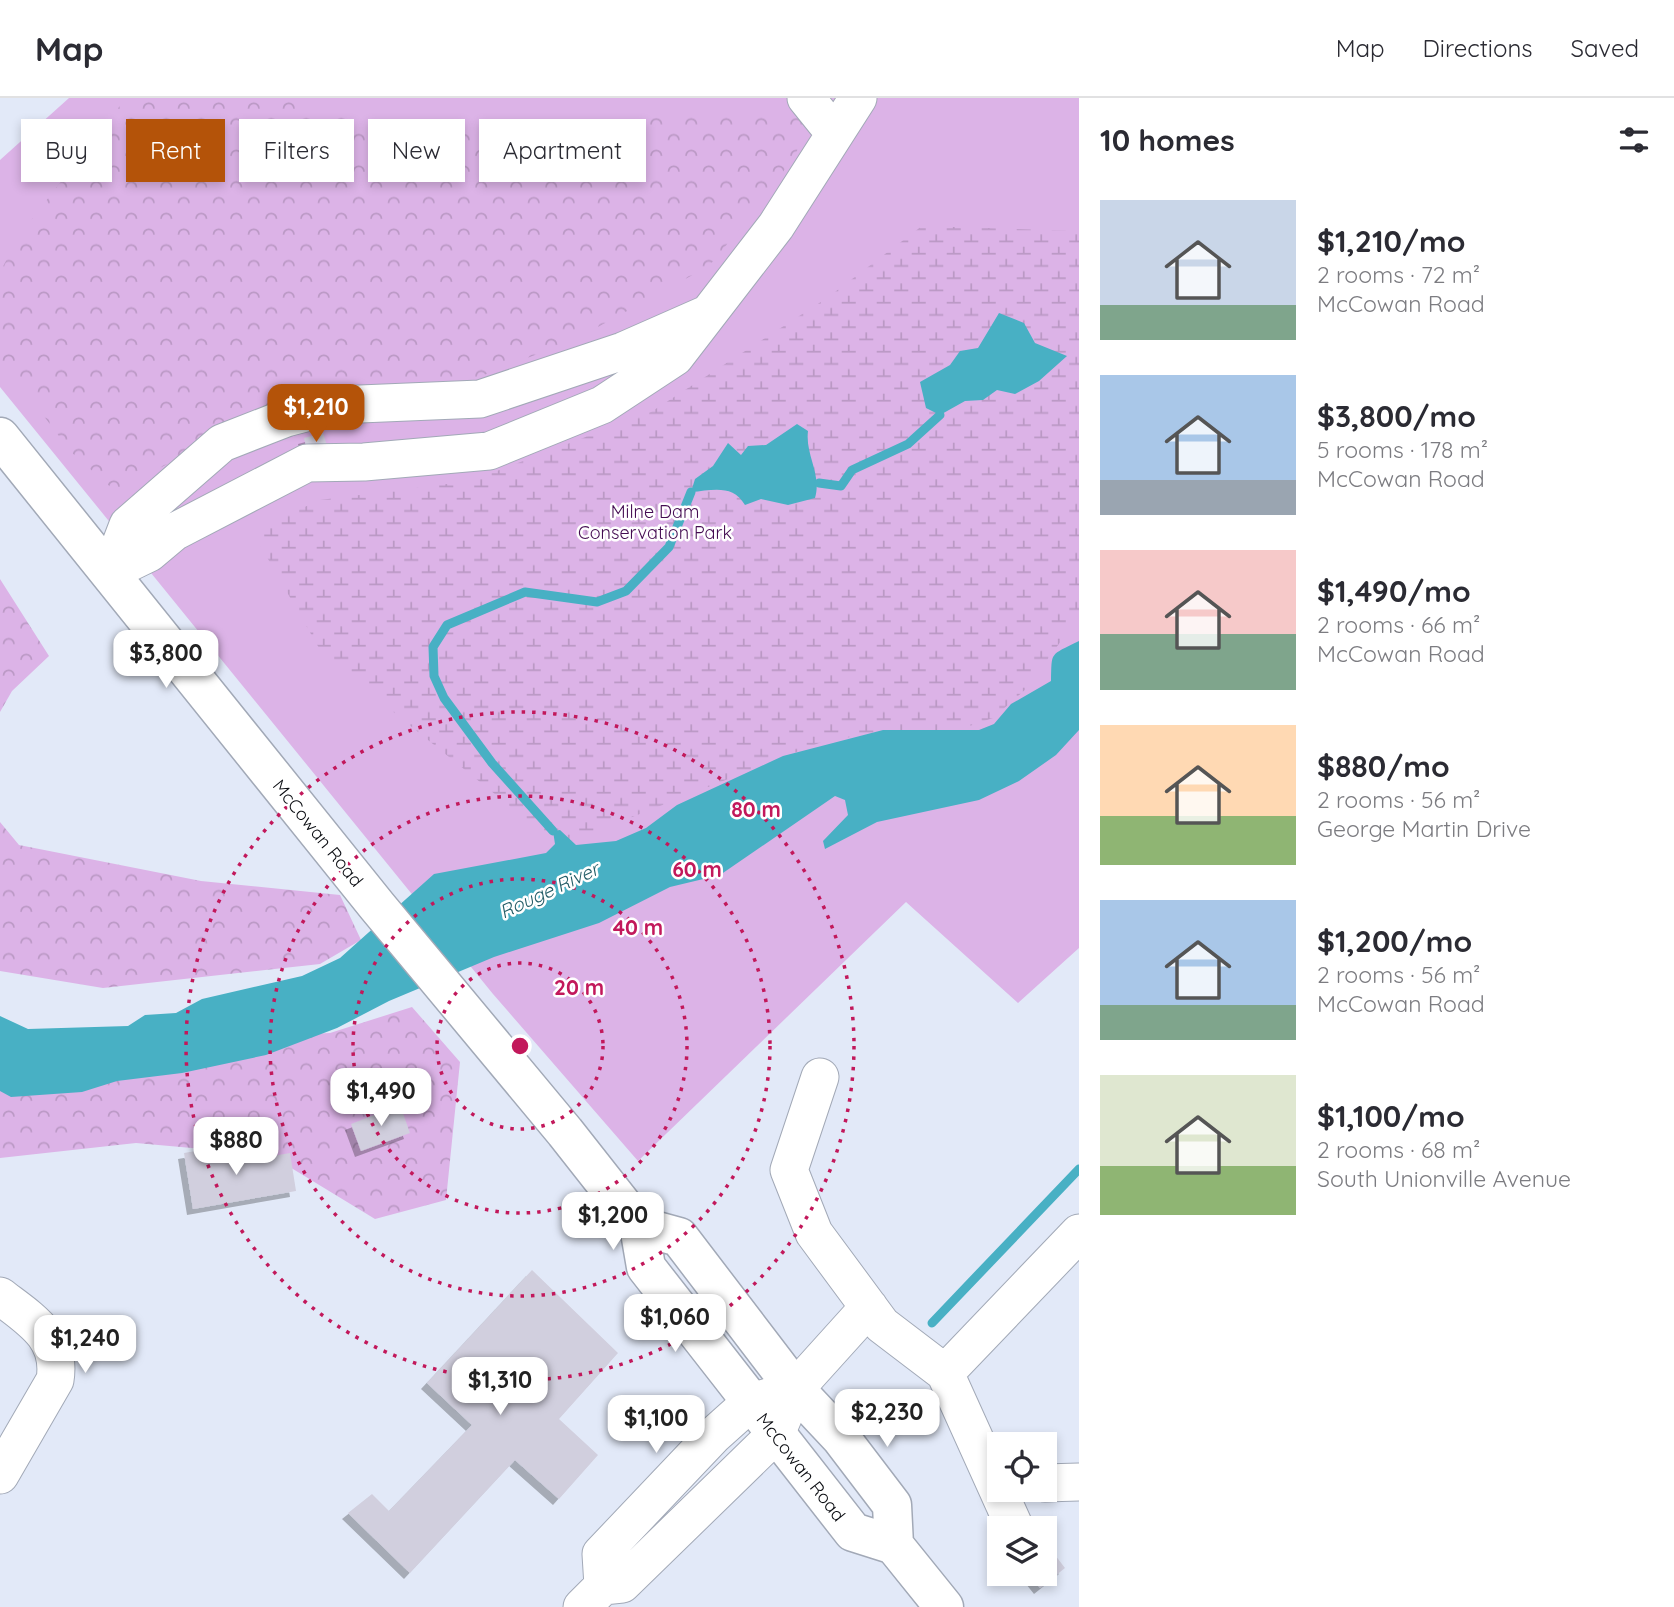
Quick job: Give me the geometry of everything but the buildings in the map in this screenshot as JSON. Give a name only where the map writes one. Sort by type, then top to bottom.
[{"type":"main road","name":"McCowan Road","points":[[0,437],[377,906],[468,1013],[639,1226],[646,1267],[853,1532],[894,1545]]},
{"type":"main road","points":[[639,1226],[680,1237],[796,1389],[841,1438],[892,1505],[894,1545],[944,1607]]},
{"type":"street","points":[[806,98],[835,134]]},
{"type":"street","points":[[110,572],[149,553],[174,532],[307,463],[364,462],[489,451],[602,405],[675,358],[776,226],[858,98]]},
{"type":"street","points":[[110,572],[128,525],[222,443],[286,418],[336,405],[480,399],[623,351],[709,313]]},
{"type":"street","points":[[286,418],[307,463]]},
{"type":"street","points":[[820,1077],[789,1170],[814,1233],[882,1325],[945,1373],[987,1463]]},
{"type":"street","points":[[945,1373],[1079,1233]]},
{"type":"street","points":[[0,1296],[47,1335],[57,1364],[55,1380],[0,1475]]},
{"type":"street","points":[[593,1597],[622,1584],[776,1434],[796,1389],[869,1307]]},
{"type":"street","points":[[593,1597],[601,1554],[713,1436],[751,1402],[796,1389]]},
{"type":"street","points":[[1057,1483],[1079,1482]]},
{"type":"green space","name":"Milne Dam Conservation Park","points":[[69,98],[1079,98],[1079,948],[1018,1003],[906,902],[638,1161],[493,994],[0,387],[0,160],[21,141],[21,182],[112,182],[112,119],[46,119]]},
{"type":"green space","points":[[126,98],[286,98],[304,108],[370,119],[368,182],[465,182],[465,134],[479,132],[479,182],[646,182],[646,119],[640,119],[760,109],[810,121],[796,153],[762,202],[709,266],[576,339],[443,391],[282,405],[115,491],[71,452],[0,358],[0,272],[21,233],[61,182],[112,182],[112,119],[110,119]]},
{"type":"green space","points":[[922,226],[1079,231],[1079,616],[1027,688],[993,718],[931,739],[871,733],[819,743],[559,846],[323,655],[252,531],[320,500],[471,481],[651,412],[827,298]]},
{"type":"green space","points":[[0,579],[49,656],[12,691],[0,712]]},
{"type":"green space","points":[[0,822],[19,845],[201,881],[340,895],[361,940],[320,964],[103,988],[0,971]]},
{"type":"green space","points":[[412,1007],[460,1062],[446,1200],[375,1219],[270,1155],[136,1143],[0,1158],[0,1056],[197,1039],[330,1033]]},
{"type":"water","points":[[999,313],[1024,323],[1035,343],[1067,356],[1039,381],[1015,394],[997,390],[983,400],[965,401],[940,415],[926,408],[920,382],[950,365],[960,351],[978,348]]},
{"type":"water","points":[[797,424],[808,431],[817,489],[815,498],[788,505],[761,499],[745,505],[740,498],[728,491],[691,492],[695,479],[713,466],[728,443],[741,455],[748,446],[766,445]]},
{"type":"water","name":"Rouge River","points":[[1079,641],[1079,730],[1056,755],[1019,781],[979,800],[877,822],[825,849],[823,841],[848,815],[845,800],[835,796],[720,875],[670,887],[599,923],[494,957],[389,1001],[337,1028],[266,1055],[182,1073],[117,1081],[82,1092],[11,1097],[0,1091],[0,1016],[28,1029],[128,1026],[145,1015],[176,1013],[202,999],[302,976],[340,958],[434,874],[546,853],[555,844],[553,831],[560,830],[576,845],[616,841],[646,828],[677,805],[783,756],[883,730],[979,730],[994,724],[1011,704],[1051,681],[1054,655]]},
{"type":"waterway","points":[[819,483],[841,486],[852,470],[908,444],[940,415]]},
{"type":"waterway","points":[[553,831],[492,763],[444,698],[434,676],[433,647],[447,625],[525,592],[597,602],[626,591],[669,547],[691,492]]},
{"type":"waterway","points":[[932,1323],[1079,1169]]}]
